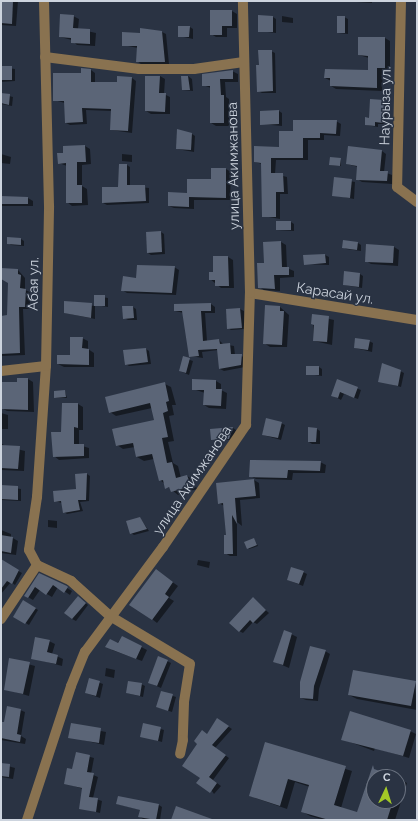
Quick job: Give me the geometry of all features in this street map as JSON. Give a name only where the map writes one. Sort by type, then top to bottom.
[{"type":"street","name":"Абая ул.","points":[[36,565],[29,550],[29,544],[37,497],[46,366],[49,206],[44,1]]},
{"type":"street","name":"улица Акимжанова","points":[[27,820],[74,680],[85,652],[110,616],[163,547],[246,425],[250,293],[243,1]]},
{"type":"street","name":"Наурыза ул.","points":[[401,1],[397,187],[417,202]]},
{"type":"street","points":[[45,57],[139,69],[194,69],[244,62]]},
{"type":"street","name":"Карасай ул.","points":[[250,293],[417,320]]},
{"type":"street","points":[[1,370],[46,366]]},
{"type":"street","points":[[1,619],[36,565],[71,581],[110,616],[190,664],[180,754]]},
{"type":"building","points":[[1,1],[13,1],[12,24],[1,23]]},
{"type":"building","points":[[210,10],[232,10],[232,26],[222,26],[222,35],[210,35]]},
{"type":"building","points":[[60,14],[74,15],[73,28],[90,29],[90,44],[71,43],[71,38],[59,37]]},
{"type":"building","points":[[258,15],[273,16],[273,32],[258,32]]},
{"type":"building","points":[[337,16],[345,16],[345,33],[337,33]]},
{"type":"building","points":[[178,26],[190,26],[189,37],[178,37]]},
{"type":"building","points":[[140,28],[162,31],[165,62],[136,62],[137,46],[122,46],[122,32],[140,33]]},
{"type":"building","points":[[358,37],[385,37],[385,68],[377,68],[377,88],[330,86],[330,78],[324,78],[325,69],[368,70],[368,56],[358,55]]},
{"type":"building","points":[[258,50],[272,50],[273,91],[257,92],[256,65],[259,65]]},
{"type":"building","points":[[1,66],[12,66],[12,80],[1,80]]},
{"type":"building","points":[[81,68],[91,69],[91,82],[117,82],[117,76],[132,77],[128,131],[110,130],[111,109],[82,108],[83,122],[65,123],[64,101],[53,101],[53,73],[81,73]]},
{"type":"building","points":[[233,70],[233,79],[220,79],[221,95],[224,95],[224,123],[210,123],[210,86],[202,86],[202,74]]},
{"type":"building","points":[[145,76],[160,76],[159,93],[166,93],[165,112],[145,111]]},
{"type":"building","points":[[181,76],[188,76],[190,90],[182,90]]},
{"type":"building","points":[[1,93],[10,94],[9,105],[1,103]]},
{"type":"building","points":[[370,99],[384,100],[383,123],[375,122],[375,126],[365,125],[365,117],[369,118]]},
{"type":"building","points":[[279,110],[279,124],[260,125],[260,111]]},
{"type":"building","points":[[293,120],[337,120],[336,134],[320,133],[320,138],[303,138],[303,158],[271,158],[271,173],[283,173],[284,192],[276,192],[276,217],[262,217],[261,163],[254,162],[254,146],[279,147],[279,131],[293,131]]},
{"type":"building","points":[[177,129],[192,133],[191,150],[176,149]]},
{"type":"building","points":[[85,145],[86,162],[77,162],[77,185],[82,185],[82,203],[66,203],[66,163],[58,164],[57,153],[63,153],[63,146]]},
{"type":"building","points":[[348,146],[382,150],[380,171],[388,171],[387,181],[356,180],[357,166],[346,164]]},
{"type":"building","points":[[330,157],[341,158],[340,166],[329,165]]},
{"type":"building","points":[[119,164],[127,164],[127,185],[145,185],[146,201],[102,203],[102,187],[118,187]]},
{"type":"building","points":[[211,168],[226,168],[226,198],[189,197],[189,207],[168,206],[168,192],[187,193],[187,179],[211,179]]},
{"type":"building","points":[[334,177],[352,179],[350,198],[332,196]]},
{"type":"building","points":[[1,196],[28,197],[28,204],[1,204]]},
{"type":"building","points":[[276,221],[291,221],[291,230],[276,230]]},
{"type":"building","points":[[161,231],[162,252],[147,253],[146,232]]},
{"type":"building","points":[[7,237],[21,238],[21,245],[7,244]]},
{"type":"building","points":[[343,240],[358,242],[357,250],[342,248]]},
{"type":"building","points":[[281,241],[282,267],[289,267],[289,275],[274,275],[275,289],[258,288],[257,263],[264,263],[263,242]]},
{"type":"building","points":[[366,244],[394,246],[393,263],[365,262]]},
{"type":"building","points":[[325,254],[326,263],[304,265],[303,255]]},
{"type":"building","points":[[213,256],[228,256],[229,286],[215,286],[215,280],[209,280],[209,272],[213,272]]},
{"type":"building","points":[[137,265],[175,266],[172,293],[121,291],[123,276],[136,278]]},
{"type":"building","points":[[1,268],[18,269],[18,274],[21,275],[20,288],[26,289],[25,307],[19,307],[20,353],[1,354],[1,316],[7,315],[8,283],[1,279]]},
{"type":"building","points":[[344,271],[360,273],[359,287],[343,285]]},
{"type":"building","points":[[94,295],[105,295],[105,306],[94,306]]},
{"type":"building","points":[[64,301],[92,303],[91,318],[64,313]]},
{"type":"building","points":[[211,303],[211,311],[201,311],[203,341],[219,339],[220,344],[230,343],[231,354],[242,354],[241,365],[219,369],[217,349],[198,350],[199,356],[189,357],[182,311],[174,311],[174,304]]},
{"type":"building","points":[[265,305],[280,306],[280,311],[284,311],[282,345],[263,344]]},
{"type":"building","points":[[122,306],[133,306],[134,318],[123,319]]},
{"type":"building","points":[[240,308],[242,328],[227,329],[226,309]]},
{"type":"building","points":[[312,314],[329,316],[327,342],[313,341],[314,325],[311,324]]},
{"type":"building","points":[[70,337],[83,337],[82,348],[89,349],[89,365],[57,364],[57,355],[70,355]]},
{"type":"building","points":[[355,338],[370,340],[368,350],[354,348]]},
{"type":"building","points":[[146,348],[148,362],[125,365],[123,350]]},
{"type":"building","points":[[183,356],[190,358],[186,373],[179,371]]},
{"type":"building","points":[[382,363],[401,370],[398,386],[378,382]]},
{"type":"building","points":[[306,366],[319,366],[319,375],[306,375]]},
{"type":"building","points":[[17,378],[28,378],[28,410],[1,409],[1,382],[17,382]]},
{"type":"building","points":[[192,379],[216,380],[216,389],[222,389],[221,406],[203,405],[204,390],[192,390]]},
{"type":"building","points":[[337,379],[358,387],[354,398],[340,392],[338,398],[331,396]]},
{"type":"building","points":[[165,382],[169,401],[166,402],[168,411],[163,413],[168,437],[162,438],[167,463],[172,462],[176,478],[187,475],[191,486],[171,492],[169,487],[165,489],[163,480],[159,481],[152,454],[136,457],[133,443],[116,446],[112,429],[154,420],[150,403],[109,413],[105,397]]},
{"type":"building","points":[[65,390],[66,397],[54,398],[54,391]]},
{"type":"building","points":[[62,403],[78,403],[78,428],[74,427],[74,444],[84,444],[84,456],[53,457],[51,432],[61,432]]},
{"type":"building","points":[[266,418],[282,422],[278,438],[262,435]]},
{"type":"building","points":[[233,427],[229,439],[211,440],[210,429]]},
{"type":"building","points":[[308,427],[317,428],[316,442],[308,442]]},
{"type":"building","points":[[1,445],[20,446],[18,469],[1,468]]},
{"type":"building","points":[[250,460],[321,461],[320,471],[288,470],[287,478],[249,477]]},
{"type":"building","points":[[87,473],[86,500],[78,500],[80,510],[63,513],[61,501],[54,502],[53,491],[76,489],[75,474]]},
{"type":"building","points":[[254,479],[256,496],[235,498],[237,524],[232,515],[233,554],[224,554],[224,535],[226,535],[223,503],[218,504],[216,483]]},
{"type":"building","points":[[1,485],[18,486],[18,500],[1,499]]},
{"type":"building","points":[[140,517],[147,529],[130,534],[126,521]]},
{"type":"building","points":[[1,535],[13,537],[11,553],[1,551]]},
{"type":"building","points":[[254,538],[257,545],[247,549],[244,542]]},
{"type":"building","points":[[1,559],[19,570],[12,584],[7,581],[1,589]]},
{"type":"building","points":[[291,567],[304,571],[299,584],[287,580]]},
{"type":"building","points":[[156,569],[173,582],[165,594],[169,597],[152,620],[129,605]]},
{"type":"building","points":[[39,573],[68,587],[64,593],[53,585],[46,595],[35,587],[28,598],[24,596]]},
{"type":"building","points":[[78,596],[86,603],[72,619],[64,613]]},
{"type":"building","points":[[253,597],[266,610],[253,623],[250,620],[239,632],[229,623]]},
{"type":"building","points":[[23,600],[36,608],[25,624],[13,617]]},
{"type":"building","points":[[284,630],[292,633],[283,665],[273,662]]},
{"type":"building","points":[[122,636],[142,646],[136,659],[105,647],[110,639],[118,643]]},
{"type":"building","points":[[35,637],[50,640],[47,652],[58,655],[56,664],[31,659]]},
{"type":"building","points":[[310,646],[326,650],[314,686],[313,699],[300,698],[300,682]]},
{"type":"building","points":[[158,656],[168,660],[157,686],[148,683]]},
{"type":"building","points":[[9,658],[30,662],[23,694],[4,690]]},
{"type":"building","points":[[353,670],[416,681],[411,706],[348,695]]},
{"type":"building","points":[[89,678],[100,681],[96,696],[85,693]]},
{"type":"building","points":[[128,681],[142,683],[140,696],[126,693]]},
{"type":"building","points":[[161,691],[173,694],[168,711],[156,707]]},
{"type":"building","points":[[7,706],[21,709],[17,734],[21,735],[20,742],[1,738],[1,722],[4,722]]},
{"type":"building","points":[[350,711],[411,730],[403,756],[341,740]]},
{"type":"building","points":[[217,718],[229,726],[212,745],[226,755],[209,777],[217,783],[210,793],[196,783],[200,778],[182,766],[197,744],[194,741],[202,730],[207,734]]},
{"type":"building","points":[[71,723],[101,728],[99,743],[68,738]]},
{"type":"building","points":[[143,723],[161,727],[158,741],[140,737]]},
{"type":"building","points":[[265,742],[346,766],[334,805],[357,812],[366,786],[366,809],[390,809],[387,820],[329,820],[301,812],[309,785],[288,779],[280,806],[249,796]]},
{"type":"building","points":[[76,752],[90,755],[87,772],[94,773],[89,797],[98,798],[96,812],[79,809],[82,788],[64,784],[67,768],[72,769]]},
{"type":"building","points":[[1,763],[10,764],[9,777],[1,776]]},
{"type":"building","points":[[118,796],[159,804],[156,820],[138,817],[140,810],[116,804]]},
{"type":"building","points":[[176,806],[212,819],[212,820],[171,820]]}]
